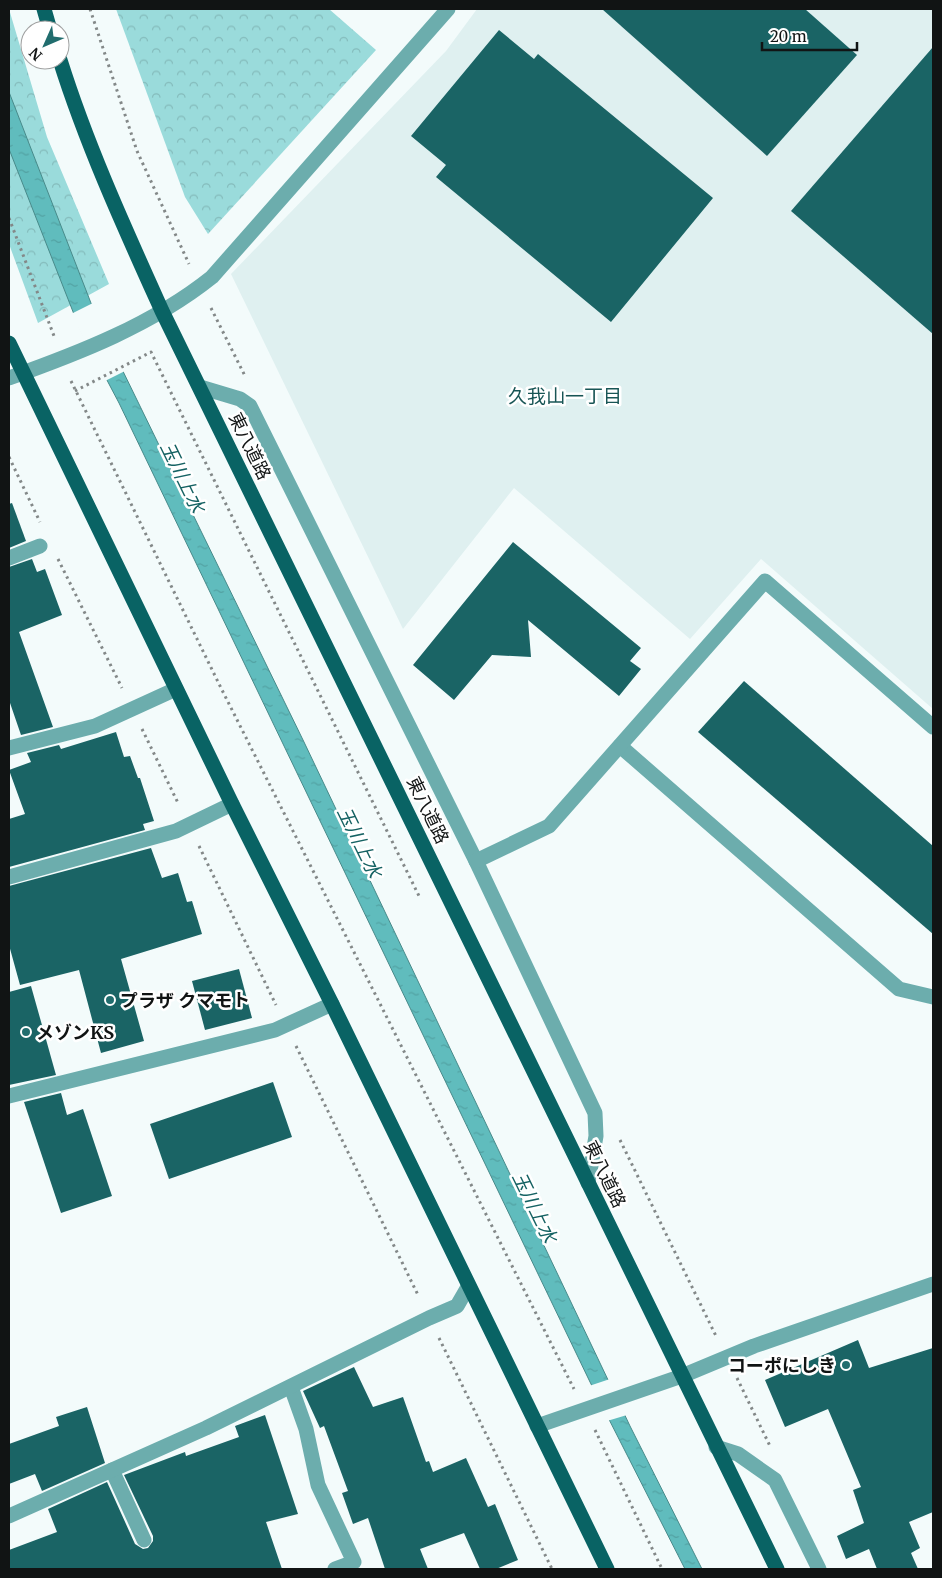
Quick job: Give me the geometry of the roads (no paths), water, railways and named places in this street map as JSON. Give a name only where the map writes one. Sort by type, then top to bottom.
[{"type":"main road","name":"東八道路","points":[[64,70],[92,147],[135,252],[162,311],[777,1569]]},
{"type":"main road","points":[[9,343],[16,376],[176,689],[332,1004],[468,1287],[607,1569]]},
{"type":"street","points":[[16,376],[63,360],[162,311],[212,277],[448,9]]},
{"type":"street","points":[[200,387],[240,399],[250,406],[476,861],[595,1113],[596,1136],[588,1183]]},
{"type":"street","points":[[9,558],[40,546]]},
{"type":"street","points":[[476,861],[550,826],[765,581],[933,727]]},
{"type":"street","points":[[9,748],[95,726],[176,689]]},
{"type":"street","points":[[620,746],[899,989],[933,996]]},
{"type":"street","points":[[9,877],[176,830],[232,804]]},
{"type":"street","points":[[9,1096],[275,1030],[332,1004]]},
{"type":"street","points":[[538,1426],[682,1376],[754,1346],[933,1284]]},
{"type":"street","points":[[9,1516],[112,1470],[457,1306],[468,1287]]},
{"type":"street","points":[[291,1386],[306,1429],[318,1485],[354,1562],[335,1569]]},
{"type":"street","points":[[716,1447],[738,1454],[775,1480],[820,1569]]},
{"type":"street","points":[[112,1470],[144,1540]]},
{"type":"water","points":[[9,92],[96,316],[304,742],[630,1426],[702,1569],[685,1569],[590,1382],[119,403],[79,327],[9,149]]},
{"type":"place","name":"プラザ クマモト","points":[[110,1000]]},
{"type":"place","name":"メゾンKS","points":[[26,1032]]},
{"type":"place","name":"コーポにしき","points":[[846,1365]]},
{"type":"district","name":"久我山一丁目","points":[[565,396]]},
{"type":"water label","name":"玉川上水","points":[[183,477]]},
{"type":"water label","name":"玉川上水","points":[[360,842]]},
{"type":"water label","name":"玉川上水","points":[[535,1207]]}]
